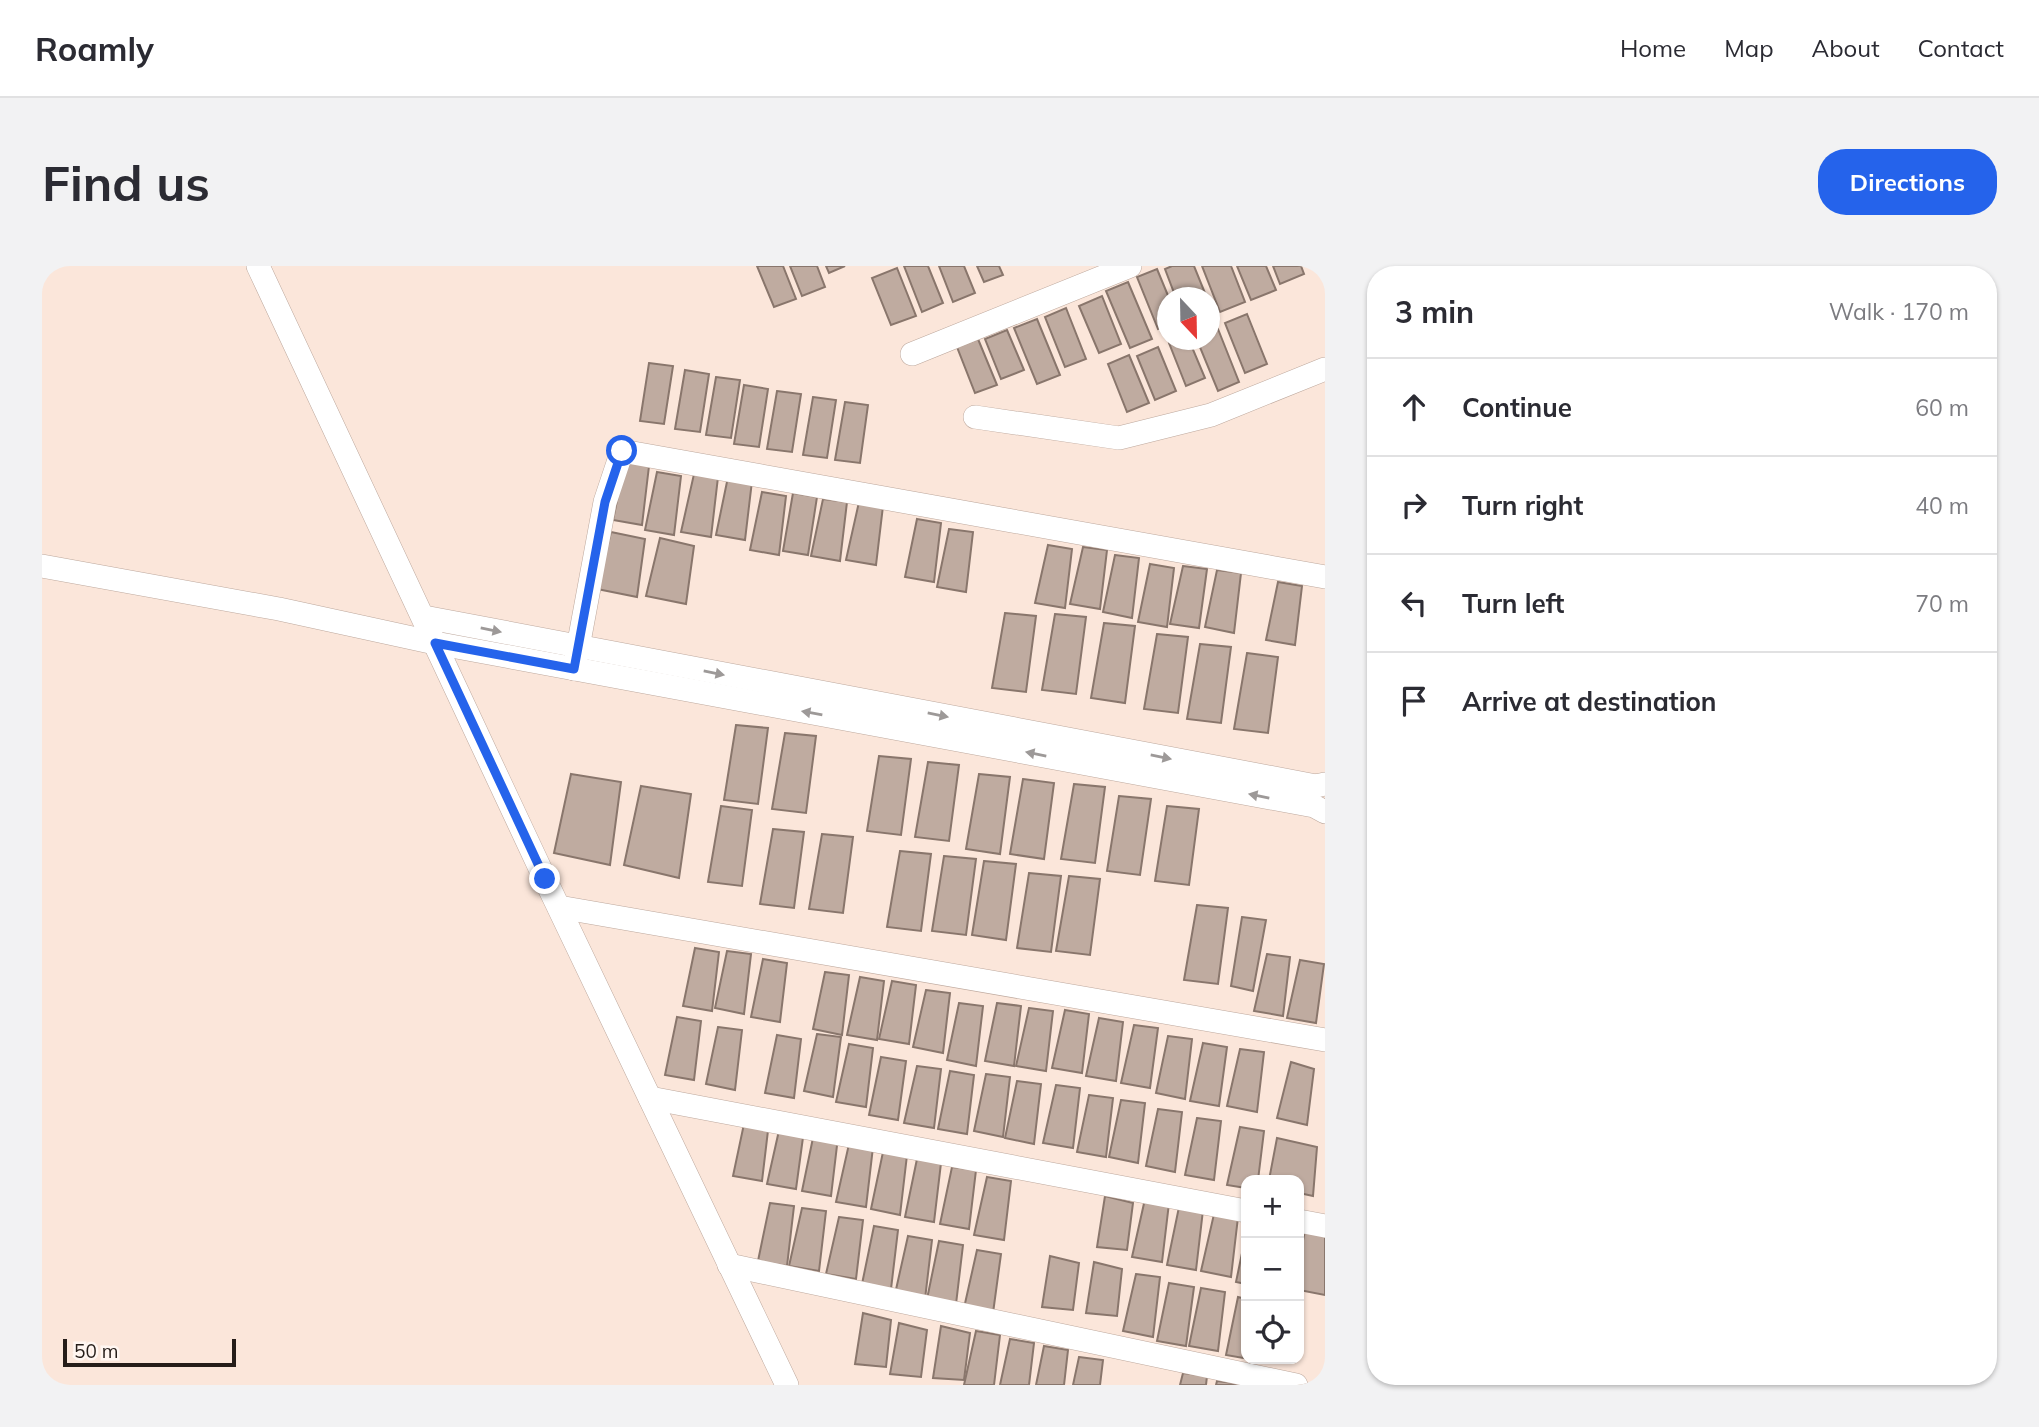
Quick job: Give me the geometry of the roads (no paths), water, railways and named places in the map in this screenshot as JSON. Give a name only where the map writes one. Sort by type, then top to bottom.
[{"type":"street","points":[[258,266],[786,1385]]},
{"type":"street","points":[[912,354],[1130,266]]},
{"type":"street","points":[[975,417],[1119,438],[1211,415],[1325,369]]},
{"type":"street","points":[[576,658],[605,502],[622,451],[1325,577]]},
{"type":"street","points":[[42,566],[279,609],[435,643],[576,658],[1316,786],[1325,784]]},
{"type":"street","points":[[424,617],[576,658],[1314,806],[1325,812]]},
{"type":"street","points":[[559,907],[1325,1040]]},
{"type":"street","points":[[650,1098],[1241,1210]]},
{"type":"street","points":[[1304,1222],[1325,1226]]},
{"type":"street","points":[[729,1265],[1296,1385]]}]
